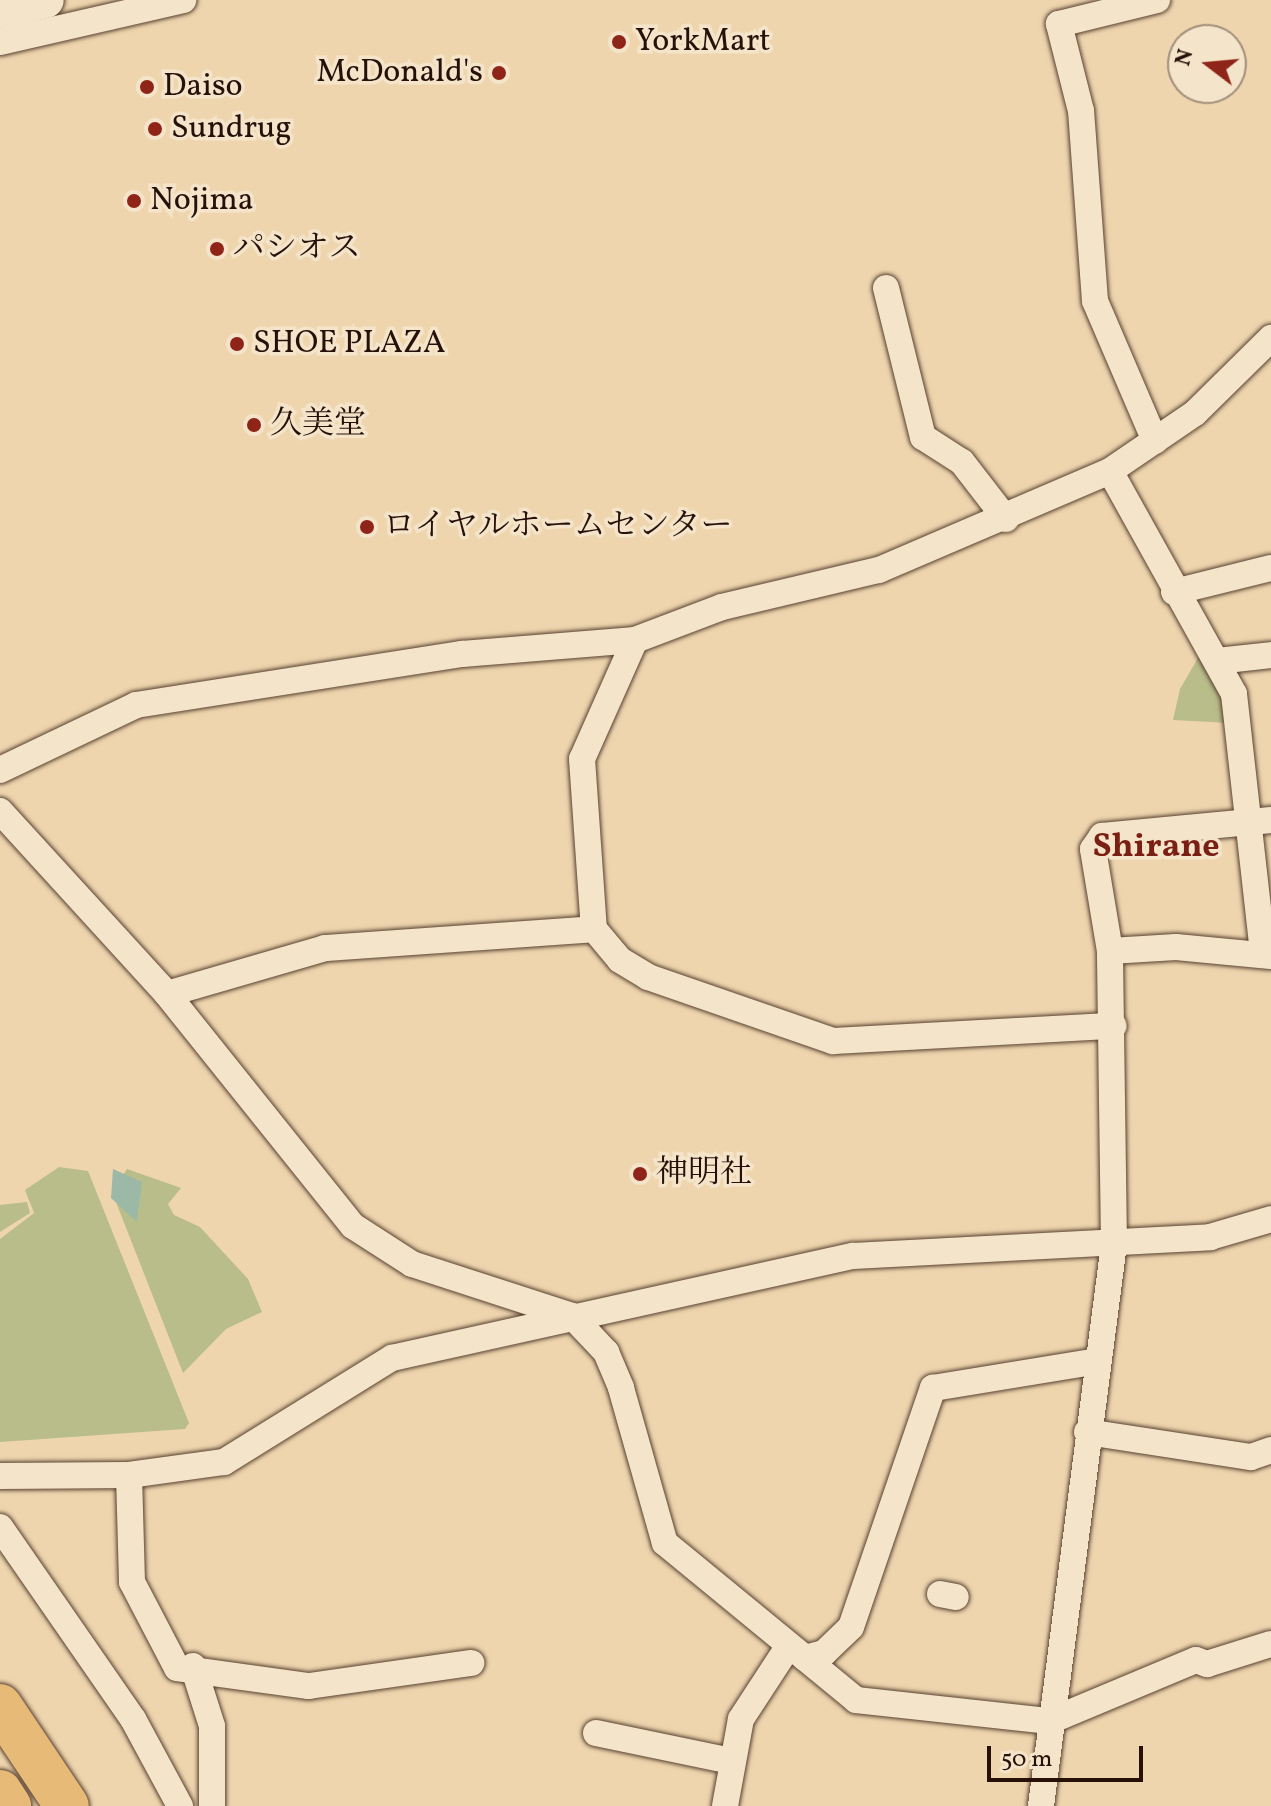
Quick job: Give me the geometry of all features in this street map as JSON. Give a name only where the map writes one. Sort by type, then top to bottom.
[{"type":"highway","points":[[0,1706],[67,1806]]},
{"type":"highway","points":[[0,1792],[9,1806]]},
{"type":"main road","points":[[0,11],[46,0]]},
{"type":"street","points":[[0,42],[183,0]]},
{"type":"street","points":[[1155,441],[1095,301],[1081,111],[1059,24],[1065,11],[1157,0]]},
{"type":"street","points":[[886,288],[923,437],[962,462],[1006,519]]},
{"type":"street","points":[[0,770],[136,705],[197,692],[462,654],[635,640],[722,607],[879,570],[1006,519],[1110,471],[1155,441],[1256,360],[1271,338]]},
{"type":"street","points":[[1110,471],[1174,592],[1234,694],[1261,820],[1267,955],[1110,951]]},
{"type":"street","points":[[1174,592],[1271,568]]},
{"type":"street","points":[[635,640],[582,759],[594,929],[620,960],[648,977],[805,1036],[833,1041],[1114,1026]]},
{"type":"street","points":[[1217,661],[1271,655]]},
{"type":"street","points":[[0,811],[167,994],[353,1226],[412,1264],[572,1316],[606,1352],[621,1388],[665,1543],[856,1700],[1050,1721],[1196,1660],[1207,1664],[1271,1644]]},
{"type":"street","points":[[1041,1806],[1087,1432],[1114,1244],[1114,1026],[1110,951],[1093,849],[1102,836],[1261,820]]},
{"type":"street","points":[[167,994],[325,948],[594,929]]},
{"type":"street","points":[[0,1476],[129,1475],[224,1462],[392,1358],[853,1256],[1210,1237],[1271,1219]]},
{"type":"street","points":[[796,1652],[824,1653],[851,1627],[933,1388],[1097,1361]]},
{"type":"street","points":[[1087,1432],[1251,1457],[1271,1450]]},
{"type":"street","points":[[129,1475],[132,1582],[177,1668],[193,1666],[309,1686],[471,1663]]},
{"type":"street","points":[[0,1527],[133,1719],[180,1806]]},
{"type":"street","points":[[725,1806],[741,1719],[796,1652]]},
{"type":"street","points":[[193,1666],[212,1726],[212,1806]]},
{"type":"street","points":[[596,1733],[731,1761]]},
{"type":"green space","points":[[1202,651],[1224,698],[1230,723],[1173,720],[1180,689]]},
{"type":"green space","points":[[59,1167],[88,1171],[189,1423],[185,1429],[0,1442],[0,1239],[34,1213],[25,1190]]},
{"type":"green space","points":[[127,1169],[181,1188],[168,1204],[174,1215],[200,1227],[248,1279],[262,1312],[226,1329],[183,1373],[112,1192]]},
{"type":"green space","points":[[27,1202],[30,1213],[0,1232],[0,1205]]},
{"type":"shaded area","points":[[113,1169],[142,1182],[137,1222],[111,1198]]},
{"type":"place","name":"YorkMart","points":[[619,42]]},
{"type":"place","name":"McDonald's","points":[[499,73]]},
{"type":"place","name":"Daiso","points":[[147,87]]},
{"type":"place","name":"Sundrug","points":[[155,129]]},
{"type":"place","name":"Nojima","points":[[134,201]]},
{"type":"place","name":"パシオス","points":[[217,249]]},
{"type":"place","name":"SHOE PLAZA","points":[[237,344]]},
{"type":"place","name":"久美堂","points":[[254,425]]},
{"type":"place","name":"ロイヤルホームセンター","points":[[367,527]]},
{"type":"place","name":"神明社","points":[[640,1174]]},
{"type":"district","name":"Shirane","points":[[1156,848]]}]
